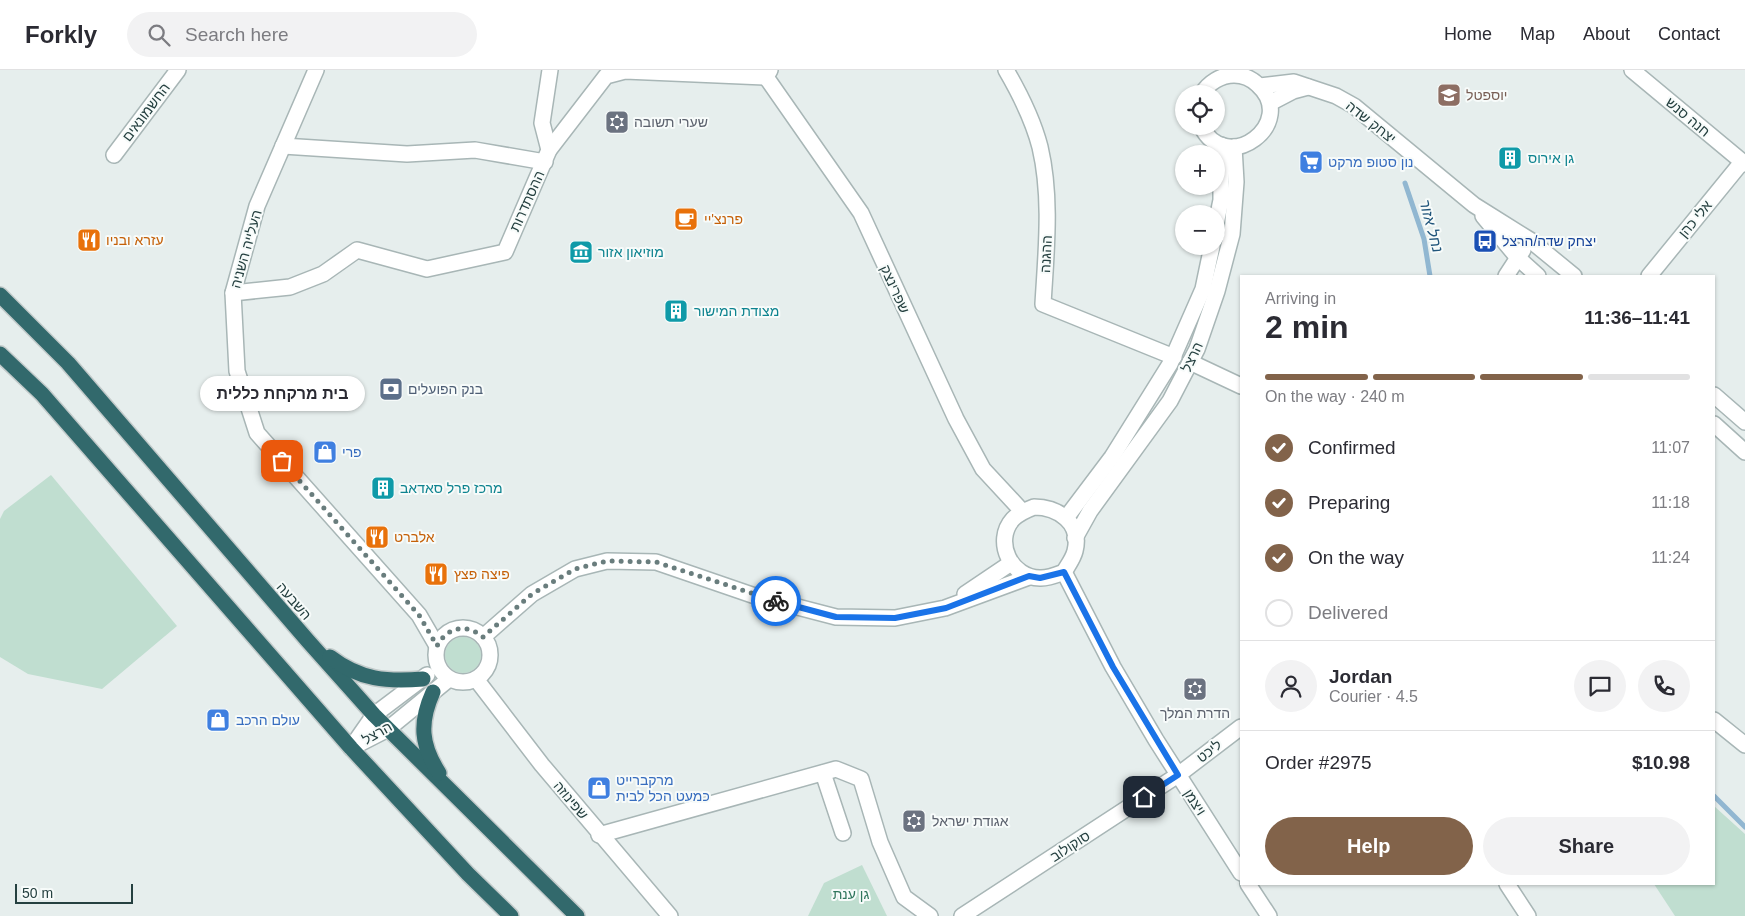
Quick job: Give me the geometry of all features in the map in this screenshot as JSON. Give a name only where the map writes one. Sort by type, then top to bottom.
[{"type":"highway","name":"השבעה","points":[[0,295],[68,363],[374,715],[577,916]]},
{"type":"highway","points":[[0,354],[42,394],[351,748],[468,874],[511,916]]},
{"type":"highway","points":[[308,641],[339,664],[358,674],[387,680],[423,679]]},
{"type":"highway","points":[[433,692],[424,717],[423,731],[425,744],[431,760],[470,811]]},
{"type":"street","name":"החשמונאים","points":[[114,155],[178,70]]},
{"type":"street","name":"העלייה השניה","points":[[316,70],[258,206],[233,293],[237,371],[257,433],[419,615],[437,646]]},
{"type":"street","points":[[283,146],[408,154],[474,150],[547,156],[542,124],[550,70]]},
{"type":"street","name":"ההגנה","points":[[1006,70],[1022,99],[1040,146],[1046,188],[1047,238],[1043,304],[1174,356]]},
{"type":"street","name":"חנה סנש","points":[[1632,70],[1744,163]]},
{"type":"street","name":"ההסתדרות","points":[[233,293],[290,287],[323,274],[357,250],[427,269],[505,252],[547,156],[606,76],[625,71],[768,74]]},
{"type":"street","points":[[1207,135],[1210,139],[1227,146],[1248,145],[1259,137],[1267,126],[1270,103],[1260,86],[1242,73],[1233,75],[1216,74],[1208,85]]},
{"type":"street","name":"שפרינצק","points":[[768,74],[861,214],[960,427],[983,468],[1022,511]]},
{"type":"street","name":"יצחק שדה","points":[[1260,86],[1294,82],[1336,96],[1354,106],[1474,205],[1530,240],[1573,275]]},
{"type":"street","points":[[1270,103],[1293,91],[1309,86]]},
{"type":"street","points":[[1220,205],[1227,146]]},
{"type":"street","name":"הרצל","points":[[1075,538],[1090,511],[1170,401],[1197,349],[1217,291],[1232,234],[1236,182],[1227,146]]},
{"type":"street","name":"אלי כהן","points":[[1650,275],[1670,248],[1744,163]]},
{"type":"street","name":"יצחק שדה","points":[[1474,205],[1518,258],[1537,275]]},
{"type":"street","points":[[1507,275],[1530,240]]},
{"type":"street","name":"הרצל","points":[[1066,518],[1112,457],[1174,356],[1203,289],[1210,255]]},
{"type":"street","points":[[1190,362],[1240,386]]},
{"type":"street","points":[[1715,396],[1745,422]]},
{"type":"street","points":[[1715,425],[1745,452]]},
{"type":"street","points":[[1045,507],[1056,511],[1066,518],[1072,527],[1075,538],[1075,550],[1064,572],[1040,578],[1029,576],[1019,571],[1010,563],[1004,546],[1006,529],[1022,511],[1045,507]]},
{"type":"street","points":[[483,637],[532,594],[575,569],[607,561],[656,562],[755,596],[836,617],[895,618],[946,608],[1029,576]]},
{"type":"street","points":[[946,608],[1010,563]]},
{"type":"street","name":"ויצמן","points":[[1064,572],[1113,667],[1178,775],[1240,871]]},
{"type":"street","name":"העלייה השניה","points":[[419,615],[436,626],[456,629]]},
{"type":"street","points":[[456,629],[470,629],[483,637],[488,644],[490,660],[488,668],[476,679],[463,683],[449,679],[442,673],[438,666],[437,646],[448,632],[456,629]]},
{"type":"street","name":"הרצל","points":[[351,748],[374,715],[438,666]]},
{"type":"street","name":"הרצל","points":[[351,748],[388,729],[449,679]]},
{"type":"street","name":"שפינוזה","points":[[476,679],[542,765],[670,916]]},
{"type":"street","points":[[1715,721],[1745,745]]},
{"type":"street","name":"ליכט","points":[[1178,775],[1240,728]]},
{"type":"street","points":[[599,834],[836,769],[860,779],[880,842],[904,897],[930,916]]},
{"type":"street","points":[[823,772],[843,834]]},
{"type":"street","name":"סוקולוב","points":[[962,916],[1178,775]]},
{"type":"street","points":[[1249,885],[1269,916]]},
{"type":"street","points":[[1508,885],[1528,916]]},
{"type":"green space","points":[[51,475],[177,626],[102,689],[28,674],[0,657],[0,519],[4,511]]},
{"type":"green space","points":[[463,637],[470,638],[476,642],[480,648],[480,662],[476,668],[470,672],[463,673],[456,672],[450,668],[446,662],[445,655],[446,648],[450,642],[456,638]]},
{"type":"green space","points":[[1715,807],[1745,834],[1745,916],[1675,916],[1655,885],[1715,885]]},
{"type":"green space","name":"גן ענת","points":[[862,865],[887,916],[808,916],[824,883]]},
{"type":"waterway","name":"נחל אזור","points":[[1405,183],[1424,239],[1430,275]]},
{"type":"waterway","name":"נחל אזור","points":[[1715,797],[1745,827]]},
{"type":"way so far","points":[[282,461],[419,615],[437,646],[448,632],[456,629],[470,629],[483,637],[532,594],[575,569],[607,561],[656,562],[755,596],[776,601]]},
{"type":"place","name":"יוספטל","points":[[1449,95]]},
{"type":"place","name":"שערי תשובה","points":[[617,122]]},
{"type":"place","name":"גן אירוס","points":[[1510,158]]},
{"type":"place","name":"נון סטופ מרקט","points":[[1311,162]]},
{"type":"place","name":"פרנצ'יי","points":[[686,219]]},
{"type":"place","name":"עזרא ובניו","points":[[89,240]]},
{"type":"place","name":"יצחק שדה/הרצל","points":[[1485,241]]},
{"type":"place","name":"מוזיאון אזור","points":[[581,252]]},
{"type":"place","name":"מצודת המישור","points":[[676,311]]},
{"type":"place","name":"בנק הפועלים","points":[[391,389]]},
{"type":"place","name":"פרי","points":[[325,452]]},
{"type":"place","name":"בית מרקחת כללית","points":[[282,461]]},
{"type":"place","name":"מרכז פרל סאדאב","points":[[383,488]]},
{"type":"place","name":"אלברט","points":[[377,537]]},
{"type":"place","name":"פיצה פצץ","points":[[436,574]]},
{"type":"place","name":"הדרת המלך","points":[[1195,689]]},
{"type":"place","name":"עולם הרכב","points":[[218,720]]},
{"type":"place","name":"מרקברייט כמעט הכל לבית","points":[[599,788]]},
{"type":"place","name":"אגודת ישראל","points":[[914,821]]},
{"type":"route","points":[[776,601],[836,617],[895,618],[946,608],[1029,576],[1040,578],[1064,572],[1113,667],[1178,775],[1144,797]]}]
